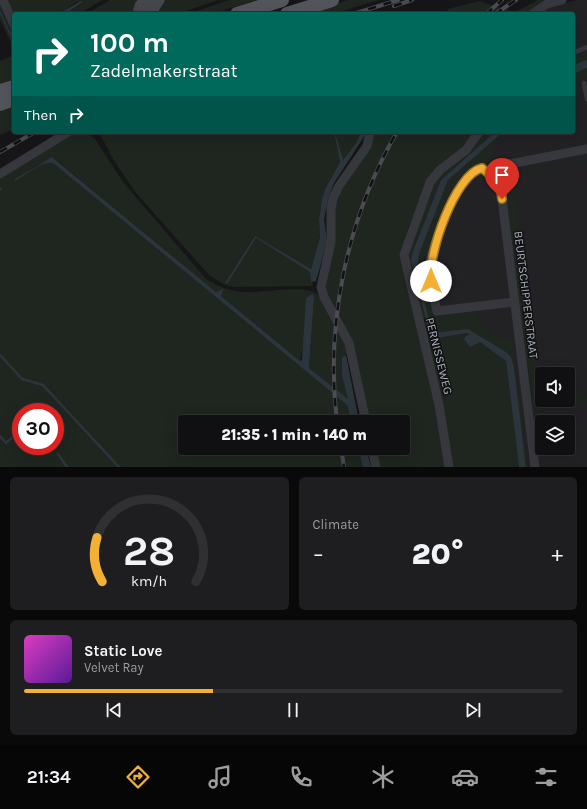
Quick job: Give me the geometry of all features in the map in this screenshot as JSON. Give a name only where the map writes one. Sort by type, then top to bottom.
[{"type":"main road","points":[[140,12],[141,6],[146,0]]},
{"type":"main road","points":[[152,12],[152,9],[158,0]]},
{"type":"main road","points":[[243,12],[282,0]]},
{"type":"main road","points":[[293,12],[332,0]]},
{"type":"main road","points":[[0,91],[12,88]]},
{"type":"main road","points":[[0,104],[12,100]]},
{"type":"street","points":[[2,0],[12,21]]},
{"type":"street","points":[[535,12],[547,4],[562,0]]},
{"type":"street","points":[[0,174],[65,134]]},
{"type":"street","points":[[364,415],[349,343],[324,297],[322,287],[331,242],[331,210],[333,198],[339,186],[367,146],[370,134]]},
{"type":"street","name":"PERNISSEWEG","points":[[449,467],[439,405],[404,255],[430,182],[440,170],[466,150],[478,134]]},
{"type":"street","points":[[514,302],[437,311],[430,275],[431,259],[442,224],[459,190],[478,168],[482,168],[490,175],[499,174],[505,165],[587,149]]},
{"type":"street","name":"BEURTSCHIPPERSTRAAT","points":[[499,174],[536,467]]},
{"type":"street","points":[[373,455],[376,467]]},
{"type":"lane","points":[[575,52],[587,47]]},
{"type":"lane","points":[[584,83],[587,99]]},
{"type":"shaded area","points":[[0,0],[12,26],[12,36],[0,10]]},
{"type":"shaded area","points":[[5,0],[102,0],[82,12],[68,12],[82,4],[77,2],[61,12],[13,12]]},
{"type":"shaded area","points":[[110,0],[139,0],[136,12],[89,12]]},
{"type":"shaded area","points":[[163,0],[218,0],[183,12],[157,12]]},
{"type":"shaded area","points":[[229,0],[265,0],[250,2],[218,12],[194,12]]},
{"type":"shaded area","points":[[348,0],[379,0],[340,12],[310,12]]},
{"type":"shaded area","points":[[538,0],[549,0],[538,5],[529,12],[515,12]]},
{"type":"shaded area","points":[[577,0],[587,0],[587,467],[526,467],[514,367],[425,334],[407,251],[481,134],[575,134],[575,12],[541,12],[549,7]]},
{"type":"shaded area","points":[[81,1],[82,3],[68,12],[62,12]]},
{"type":"shaded area","points":[[479,1],[515,12],[446,12],[448,9]]},
{"type":"shaded area","points":[[0,10],[12,36],[12,41],[0,14]]},
{"type":"shaded area","points":[[0,14],[12,41],[12,45],[0,20]]},
{"type":"shaded area","points":[[587,55],[587,60],[575,64],[575,58]]},
{"type":"shaded area","points":[[12,56],[12,82],[0,86],[0,61]]},
{"type":"shaded area","points":[[587,60],[587,68],[575,73],[575,64]]},
{"type":"shaded area","points":[[587,68],[587,77],[575,82],[575,73]]},
{"type":"shaded area","points":[[12,107],[12,130],[0,135],[0,111]]},
{"type":"shaded area","points":[[71,134],[89,134],[95,139],[123,182],[206,279],[232,291],[250,292],[293,289],[312,292],[319,295],[349,352],[342,357],[342,368],[347,399],[309,368],[314,298],[313,294],[300,361],[221,296],[224,290],[216,292],[54,158],[37,165],[15,180],[16,181],[39,166],[53,163],[347,405],[350,415],[178,415],[178,455],[360,455],[363,467],[0,467],[0,179]]},
{"type":"shaded area","points":[[100,134],[334,134],[340,162],[326,187],[322,198],[319,220],[320,237],[311,269],[255,236],[225,283],[227,283],[254,239],[257,238],[310,272],[313,286],[235,287],[225,285],[209,275],[136,193],[113,159]]},
{"type":"shaded area","points":[[334,134],[343,160],[356,143],[360,134],[365,134],[334,183],[329,196],[324,219],[327,242],[316,281],[311,282],[310,272],[256,238],[227,284],[225,283],[255,236],[311,269],[320,237],[319,220],[322,198],[326,187],[340,162]]},
{"type":"shaded area","points":[[335,134],[360,134],[356,143],[343,160],[341,159]]},
{"type":"shaded area","points":[[371,134],[474,134],[471,140],[429,178],[409,226],[401,257],[433,392],[446,467],[379,467],[376,455],[410,455],[410,415],[367,415],[357,370],[325,289],[336,198]]},
{"type":"shaded area","points":[[480,134],[493,134],[441,180],[413,251],[431,339],[436,340],[467,333],[471,334],[473,346],[480,342],[506,361],[519,467],[450,467],[406,258],[433,181]]},
{"type":"shaded area","points":[[493,134],[501,134],[448,180],[419,254],[417,269],[432,333],[468,329],[506,352],[511,357],[514,367],[526,467],[519,467],[506,361],[480,342],[470,347],[464,339],[470,334],[467,333],[431,339],[411,261],[413,251],[441,180]]},
{"type":"shaded area","points":[[501,134],[508,134],[490,150],[494,170],[486,164],[475,165],[464,178],[461,178],[448,197],[424,259],[421,259],[421,279],[425,293],[428,292],[434,314],[475,307],[476,318],[500,339],[512,338],[528,467],[526,467],[514,367],[511,357],[506,352],[468,329],[432,333],[417,269],[419,254],[448,180]]},
{"type":"shaded area","points":[[52,157],[216,292],[224,289],[221,296],[300,361],[302,360],[306,298],[313,294],[314,298],[309,368],[348,399],[342,375],[342,357],[346,355],[358,415],[350,415],[347,405],[53,163],[39,166],[15,181],[15,179]]},
{"type":"shaded area","points":[[587,160],[587,162],[513,177],[538,367],[535,367],[535,407],[555,407],[534,411],[503,180],[508,171],[512,169],[517,167],[518,173]]},
{"type":"shaded area","points":[[587,396],[587,401],[575,403],[575,398]]},
{"type":"shaded area","points":[[360,455],[368,455],[371,467],[363,467]]},
{"type":"waterway","points":[[0,355],[22,379],[43,385],[119,467]]},
{"type":"waterway","points":[[0,436],[6,443],[12,438]]},
{"type":"waterway","points":[[59,455],[67,467]]},
{"type":"railway","points":[[359,12],[398,0]]},
{"type":"railway","points":[[394,6],[412,0]]},
{"type":"railway","points":[[488,12],[502,0]]},
{"type":"railway","points":[[498,12],[516,0]]},
{"type":"railway","points":[[0,152],[32,134]]},
{"type":"railway","points":[[336,415],[334,385],[334,347],[344,272],[353,235],[365,200],[380,165],[396,134]]},
{"type":"railway","points":[[342,455],[344,467]]},
{"type":"route","points":[[431,281],[429,268],[442,224],[459,190],[474,171],[478,168],[482,168],[490,175],[499,174],[502,199]]}]
